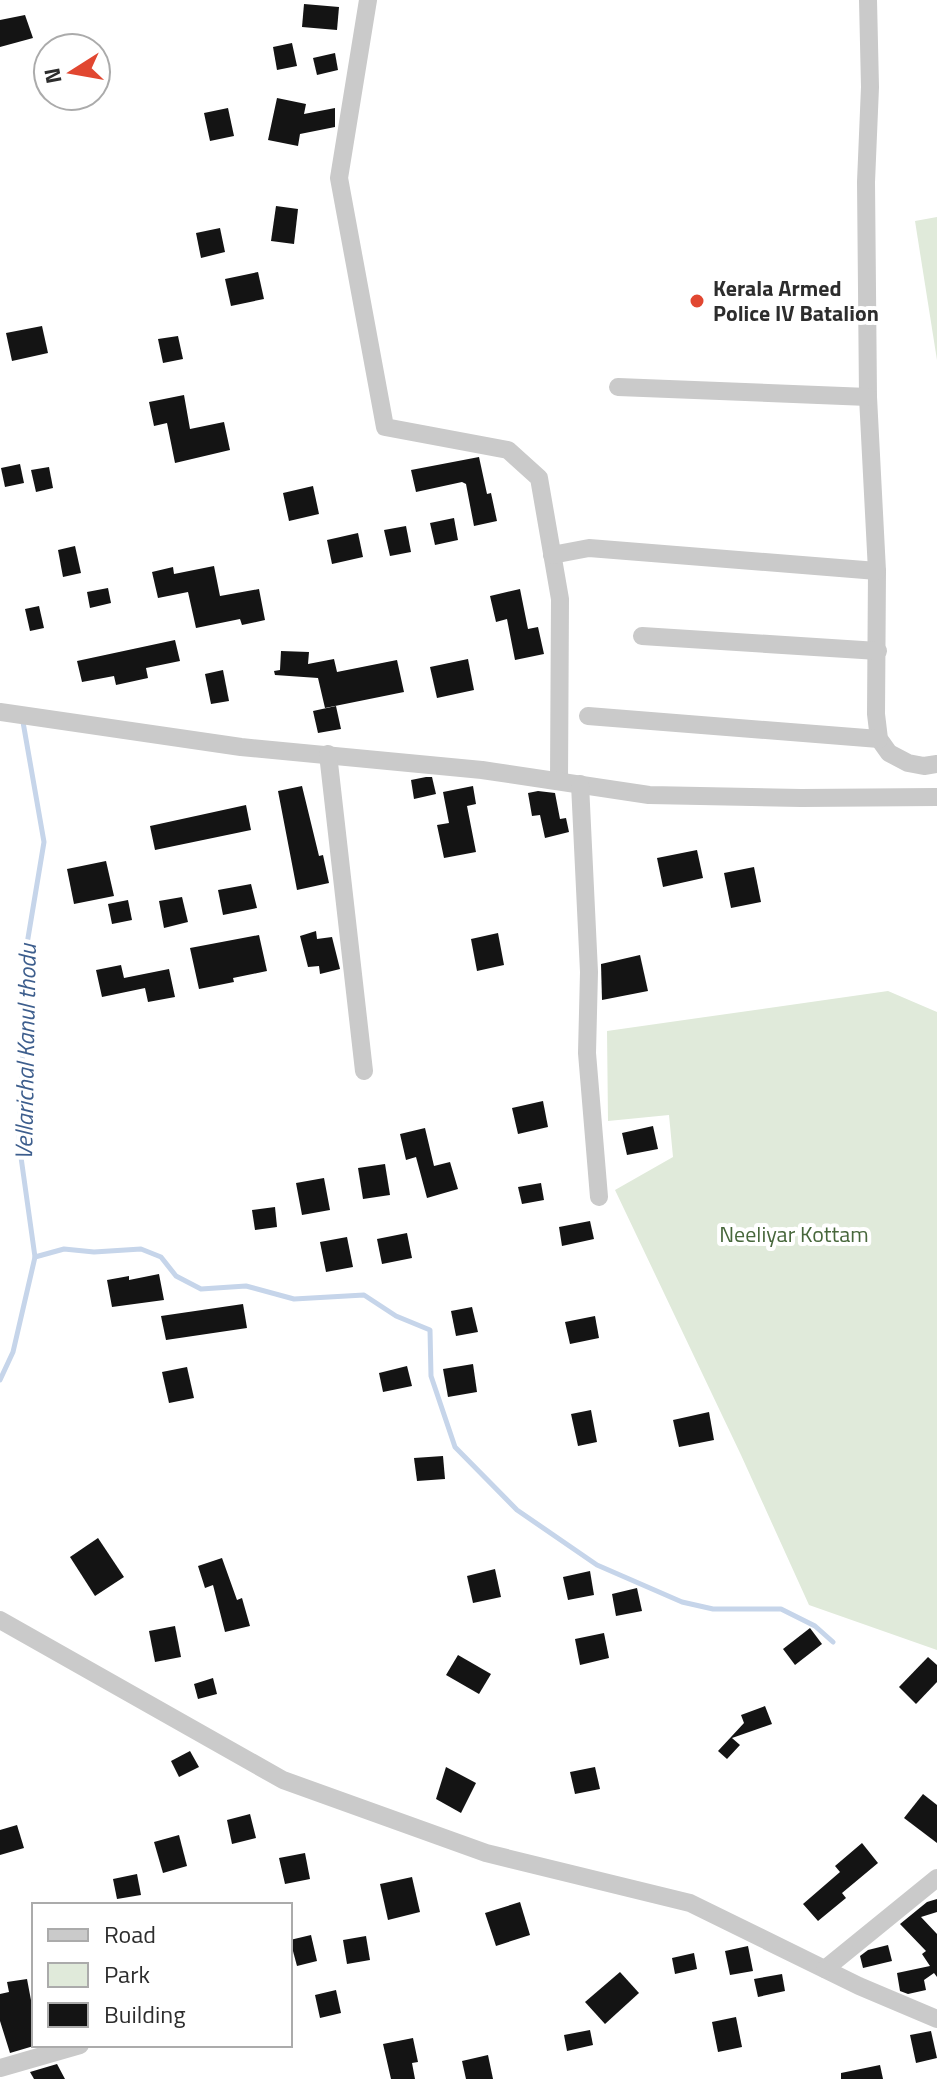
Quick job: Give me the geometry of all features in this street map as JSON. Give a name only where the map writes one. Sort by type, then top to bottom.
[{"type":"street","points":[[368,0],[339,178],[385,427],[508,450],[539,478],[560,599],[559,781]]},
{"type":"street","points":[[868,0],[868,397],[877,571],[876,714],[879,739],[889,753],[908,763],[924,766],[937,764]]},
{"type":"street","points":[[618,387],[868,397]]},
{"type":"street","points":[[552,555],[589,548],[877,571]]},
{"type":"street","points":[[642,636],[878,651]]},
{"type":"street","points":[[0,712],[241,747],[482,770],[649,795],[937,797]]},
{"type":"street","points":[[588,716],[879,739]]},
{"type":"street","points":[[328,754],[364,1071]]},
{"type":"street","points":[[580,784],[589,972],[587,1053],[599,1197]]},
{"type":"street","points":[[0,1620],[283,1780],[486,1853],[690,1903],[937,2019]]},
{"type":"street","points":[[825,1969],[937,1878]]},
{"type":"street","points":[[0,2068],[73,2047]]},
{"type":"green space","points":[[937,217],[937,360],[915,221]]},
{"type":"green space","name":"Neeliyar Kottam","points":[[888,991],[937,1012],[937,1650],[809,1605],[615,1190],[673,1157],[669,1115],[608,1121],[607,1031]]},
{"type":"building","points":[[304,4],[339,7],[337,30],[302,27]]},
{"type":"building","points":[[25,15],[32,38],[0,47],[0,20]]},
{"type":"building","points":[[292,43],[297,66],[277,70],[273,47]]},
{"type":"building","points":[[335,53],[338,70],[317,75],[313,58]]},
{"type":"building","points":[[277,98],[306,104],[304,114],[335,108],[335,127],[300,134],[298,146],[268,140]]},
{"type":"building","points":[[228,108],[234,136],[210,141],[204,113]]},
{"type":"building","points":[[276,206],[298,209],[294,244],[271,241]]},
{"type":"building","points":[[220,228],[225,252],[201,258],[196,233]]},
{"type":"building","points":[[258,272],[264,299],[231,306],[225,279]]},
{"type":"building","points":[[42,326],[48,353],[12,361],[6,333]]},
{"type":"building","points":[[178,336],[183,359],[163,363],[158,339]]},
{"type":"building","points":[[184,395],[190,429],[224,422],[230,450],[175,463],[167,423],[154,426],[149,402]]},
{"type":"building","points":[[479,457],[497,521],[474,526],[466,484],[462,482],[416,492],[411,470]]},
{"type":"building","points":[[20,464],[24,483],[5,487],[1,468]]},
{"type":"building","points":[[49,467],[53,488],[36,492],[31,470]]},
{"type":"building","points":[[313,486],[319,514],[289,521],[283,493]]},
{"type":"building","points":[[454,518],[458,540],[435,545],[430,523]]},
{"type":"building","points":[[406,526],[411,552],[390,556],[384,530]]},
{"type":"building","points":[[358,533],[363,557],[332,564],[327,540]]},
{"type":"building","points":[[75,546],[81,573],[63,577],[58,550]]},
{"type":"building","points":[[214,566],[220,596],[259,589],[265,620],[242,625],[240,619],[196,628],[188,592],[158,598],[152,572],[173,567],[174,574]]},
{"type":"building","points":[[108,588],[111,603],[90,608],[87,592]]},
{"type":"building","points":[[520,589],[528,629],[538,627],[544,654],[515,660],[507,619],[496,622],[490,596]]},
{"type":"building","points":[[39,606],[44,628],[30,631],[25,609]]},
{"type":"building","points":[[175,640],[180,661],[146,668],[148,678],[116,685],[114,676],[82,682],[77,661]]},
{"type":"building","points":[[281,651],[309,652],[308,664],[334,659],[337,672],[397,660],[404,692],[325,708],[318,678],[275,675],[274,671],[280,670]]},
{"type":"building","points":[[468,659],[474,690],[437,698],[430,667]]},
{"type":"building","points":[[223,670],[229,701],[211,704],[205,674]]},
{"type":"building","points":[[336,706],[341,729],[318,733],[313,711]]},
{"type":"building","points":[[432,777],[436,794],[414,799],[411,780]]},
{"type":"building","points":[[302,786],[329,883],[297,890],[278,791]]},
{"type":"building","points":[[473,786],[476,804],[467,806],[476,852],[444,858],[437,825],[449,823],[443,792]]},
{"type":"building","points":[[528,793],[555,793],[560,819],[566,818],[569,832],[545,838],[540,815],[532,816]]},
{"type":"building","points":[[246,805],[251,830],[155,850],[150,826]]},
{"type":"building","points":[[697,850],[703,878],[663,887],[657,858]]},
{"type":"building","points":[[106,861],[114,896],[74,904],[67,869]]},
{"type":"building","points":[[754,867],[761,902],[731,908],[724,873]]},
{"type":"building","points":[[251,884],[257,908],[223,915],[218,890]]},
{"type":"building","points":[[182,897],[188,922],[164,928],[159,901]]},
{"type":"building","points":[[128,900],[132,920],[112,924],[108,904]]},
{"type":"building","points":[[316,931],[317,939],[332,937],[340,969],[320,974],[319,966],[308,967],[300,936]]},
{"type":"building","points":[[498,933],[504,965],[477,971],[471,939]]},
{"type":"building","points":[[259,935],[267,971],[199,989],[190,948]]},
{"type":"building","points":[[640,955],[648,991],[602,1000],[601,964]]},
{"type":"building","points":[[121,965],[124,978],[169,969],[175,997],[148,1002],[145,988],[102,997],[96,970]]},
{"type":"building","points":[[543,1101],[548,1127],[518,1134],[512,1108]]},
{"type":"building","points":[[653,1126],[658,1149],[627,1155],[622,1133]]},
{"type":"building","points":[[425,1128],[434,1166],[450,1162],[458,1189],[427,1198],[416,1157],[406,1160],[400,1134]]},
{"type":"building","points":[[385,1164],[390,1195],[363,1199],[358,1168]]},
{"type":"building","points":[[324,1178],[330,1210],[302,1215],[296,1183]]},
{"type":"building","points":[[541,1183],[544,1200],[522,1204],[518,1187]]},
{"type":"building","points":[[275,1207],[277,1227],[255,1230],[252,1210]]},
{"type":"building","points":[[590,1221],[594,1239],[562,1246],[559,1227]]},
{"type":"building","points":[[407,1233],[412,1258],[382,1264],[377,1239]]},
{"type":"building","points":[[347,1237],[353,1267],[326,1272],[320,1242]]},
{"type":"building","points":[[159,1274],[164,1300],[112,1307],[107,1280],[129,1276],[129,1280]]},
{"type":"building","points":[[243,1304],[247,1328],[166,1340],[161,1316]]},
{"type":"building","points":[[472,1307],[478,1332],[456,1336],[451,1311]]},
{"type":"building","points":[[595,1316],[599,1338],[570,1344],[565,1322]]},
{"type":"building","points":[[473,1364],[477,1392],[448,1397],[443,1369]]},
{"type":"building","points":[[407,1366],[412,1386],[383,1392],[379,1373]]},
{"type":"building","points":[[187,1367],[194,1398],[169,1403],[162,1372]]},
{"type":"building","points":[[591,1410],[597,1442],[578,1446],[571,1414]]},
{"type":"building","points":[[709,1412],[714,1440],[679,1447],[673,1420]]},
{"type":"building","points":[[443,1456],[445,1479],[417,1481],[414,1458]]},
{"type":"building","points":[[98,1538],[124,1577],[95,1596],[70,1557]]},
{"type":"building","points":[[222,1558],[237,1600],[242,1598],[250,1626],[225,1632],[213,1585],[205,1588],[198,1566]]},
{"type":"building","points":[[495,1569],[501,1597],[473,1603],[467,1576]]},
{"type":"building","points":[[590,1571],[594,1595],[568,1600],[563,1577]]},
{"type":"building","points":[[637,1588],[642,1611],[616,1616],[612,1594]]},
{"type":"building","points":[[175,1626],[181,1657],[155,1662],[149,1631]]},
{"type":"building","points":[[810,1628],[822,1644],[795,1665],[783,1649]]},
{"type":"building","points":[[604,1633],[609,1658],[580,1665],[575,1639]]},
{"type":"building","points":[[458,1655],[491,1674],[479,1694],[446,1675]]},
{"type":"building","points":[[928,1657],[937,1665],[937,1682],[916,1704],[899,1687]]},
{"type":"building","points":[[213,1678],[217,1694],[198,1699],[194,1684]]},
{"type":"building","points":[[765,1706],[772,1724],[732,1738],[740,1745],[727,1759],[718,1751],[744,1723],[741,1715]]},
{"type":"building","points":[[190,1751],[199,1767],[179,1777],[171,1761]]},
{"type":"building","points":[[446,1767],[476,1783],[461,1813],[436,1799]]},
{"type":"building","points":[[595,1767],[600,1789],[575,1794],[570,1772]]},
{"type":"building","points":[[923,1794],[937,1805],[937,1843],[904,1818]]},
{"type":"building","points":[[250,1814],[256,1838],[232,1844],[227,1820]]},
{"type":"building","points":[[17,1825],[24,1848],[0,1855],[0,1830]]},
{"type":"building","points":[[179,1835],[187,1866],[163,1873],[154,1842]]},
{"type":"building","points":[[862,1843],[878,1863],[842,1893],[846,1898],[818,1921],[803,1904],[840,1872],[835,1866]]},
{"type":"building","points":[[305,1853],[310,1879],[285,1884],[279,1858]]},
{"type":"building","points":[[137,1874],[141,1895],[117,1899],[113,1879]]},
{"type":"building","points":[[412,1877],[420,1912],[388,1920],[380,1884]]},
{"type":"building","points":[[937,1899],[937,1912],[921,1917],[937,1934],[937,1977],[934,1973],[924,1980],[926,1990],[908,1994],[900,1991],[897,1973],[930,1966],[922,1954],[926,1951],[900,1924],[927,1902]]},
{"type":"building","points":[[520,1902],[530,1935],[496,1946],[485,1913]]},
{"type":"building","points":[[311,1935],[317,1961],[297,1966],[292,1940]]},
{"type":"building","points":[[366,1936],[370,1960],[347,1964],[343,1940]]},
{"type":"building","points":[[888,1945],[892,1961],[863,1968],[860,1956],[868,1950]]},
{"type":"building","points":[[748,1946],[753,1971],[730,1975],[725,1951]]},
{"type":"building","points":[[694,1953],[697,1969],[675,1974],[672,1958]]},
{"type":"building","points":[[620,1972],[639,1993],[605,2024],[585,2002]]},
{"type":"building","points":[[782,1974],[785,1991],[758,1997],[754,1979]]},
{"type":"building","points":[[27,1979],[32,2005],[32,2046],[10,2053],[0,2021],[0,1994],[9,1992],[7,1982]]},
{"type":"building","points":[[336,1990],[341,2013],[320,2018],[315,1995]]},
{"type":"building","points":[[736,2017],[742,2047],[718,2052],[712,2022]]},
{"type":"building","points":[[590,2030],[593,2045],[567,2051],[564,2035]]},
{"type":"building","points":[[931,2031],[937,2058],[916,2063],[910,2035]]},
{"type":"building","points":[[413,2038],[418,2062],[412,2063],[415,2079],[391,2079],[383,2044]]},
{"type":"building","points":[[488,2055],[493,2079],[466,2079],[462,2061]]},
{"type":"building","points":[[57,2064],[65,2079],[34,2079],[30,2072]]},
{"type":"building","points":[[880,2065],[883,2079],[841,2079],[841,2073]]},
{"type":"waterway","name":"Vellarichal Kanul thodu","points":[[0,1380],[13,1352],[35,1257],[19,1143],[27,944],[44,842],[23,722]]},
{"type":"waterway","points":[[35,1257],[64,1249],[94,1252],[141,1249],[161,1257],[176,1276],[201,1289],[246,1286],[294,1299],[364,1295],[396,1316],[430,1330],[431,1376],[455,1447],[517,1510],[597,1565],[682,1602],[713,1609],[781,1609],[815,1626],[833,1642]]},
{"type":"place","name":"Kerala Armed Police IV Batalion","points":[[697,301]]}]
